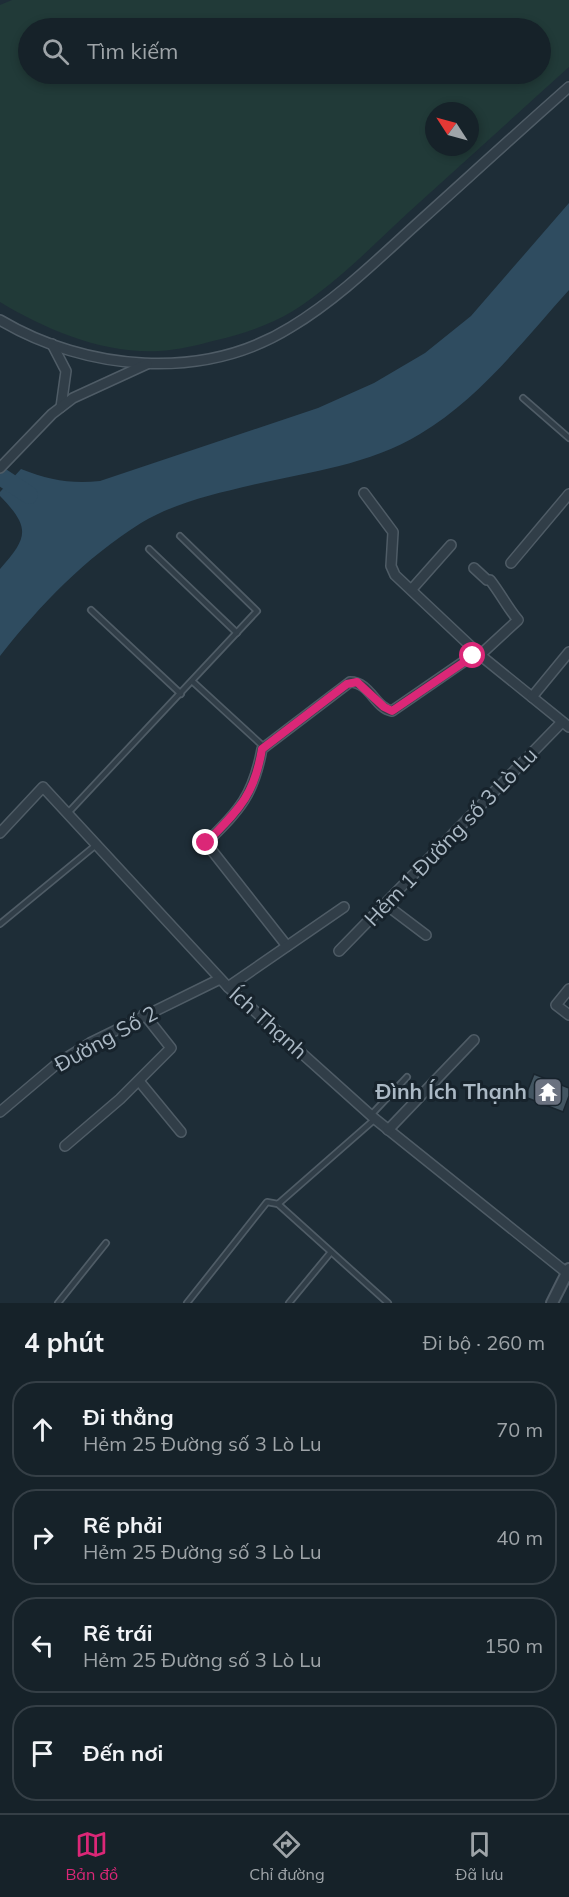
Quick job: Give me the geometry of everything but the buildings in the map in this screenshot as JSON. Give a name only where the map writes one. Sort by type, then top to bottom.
[{"type":"street","points":[[0,321],[51,344],[110,361],[149,363],[201,360],[262,342],[297,324],[336,297],[569,87]]},
{"type":"street","points":[[51,344],[66,371],[61,407]]},
{"type":"street","points":[[0,468],[61,407],[73,398],[149,363]]},
{"type":"street","points":[[364,493],[393,532],[391,570],[480,655],[566,725]]},
{"type":"street","points":[[511,563],[569,494]]},
{"type":"street","points":[[412,589],[451,545]]},
{"type":"street","points":[[287,946],[206,843],[246,801],[264,747],[350,682],[360,684],[384,707],[392,711],[469,658],[480,655],[518,620],[505,606],[503,596],[490,580],[474,568]]},
{"type":"street","points":[[532,697],[569,652]]},
{"type":"street","name":"Hẻm 1 Đường số 3 Lò Lu","points":[[339,951],[566,725]]},
{"type":"street","name":"Ích Thạnh","points":[[0,833],[43,787],[228,987],[388,1130],[568,1271]]},
{"type":"street","points":[[385,904],[426,934]]},
{"type":"street","points":[[228,987],[344,907]]},
{"type":"street","name":"Đường Số 2","points":[[0,1111],[58,1063],[144,1014],[220,979]]},
{"type":"street","points":[[569,988],[556,1005],[569,1015]]},
{"type":"street","points":[[65,1146],[139,1081],[171,1048],[144,1014]]},
{"type":"street","points":[[388,1130],[474,1040]]},
{"type":"street","points":[[139,1081],[181,1132]]},
{"type":"street","points":[[552,1303],[568,1271]]},
{"type":"lane","points":[[523,398],[569,438]]},
{"type":"lane","points":[[68,814],[255,615],[257,609],[180,536]]},
{"type":"lane","points":[[149,549],[237,633]]},
{"type":"lane","points":[[91,610],[180,694]]},
{"type":"lane","points":[[192,681],[264,747]]},
{"type":"lane","points":[[0,924],[96,845]]},
{"type":"lane","points":[[278,1204],[373,1117],[407,1077]]},
{"type":"lane","points":[[188,1303],[267,1202],[278,1204],[388,1303]]},
{"type":"lane","points":[[58,1303],[106,1243]]},
{"type":"lane","points":[[289,1303],[331,1252]]},
{"type":"green space","points":[[12,0],[569,0],[569,67],[551,83],[551,18],[18,18],[18,84],[550,84],[479,149],[479,102],[425,102],[425,156],[471,156],[354,264],[293,311],[265,325],[226,338],[173,350],[138,351],[117,349],[76,338],[0,302],[0,5]]},
{"type":"water","points":[[569,203],[569,290],[500,368],[442,420],[400,445],[359,460],[209,496],[154,516],[101,551],[82,567],[47,601],[0,656],[0,569],[21,540],[22,532],[17,516],[0,496],[0,492],[21,469],[60,480],[100,481],[318,408],[374,383],[425,353],[471,316]]},
{"type":"waterway","points":[[0,476],[29,495]]},
{"type":"place","name":"Đình Ích Thạnh","points":[[548,1092]]},
{"type":"route","points":[[206,843],[246,801],[261,763],[262,749],[347,684],[357,682],[384,707],[392,711],[473,656]]}]
